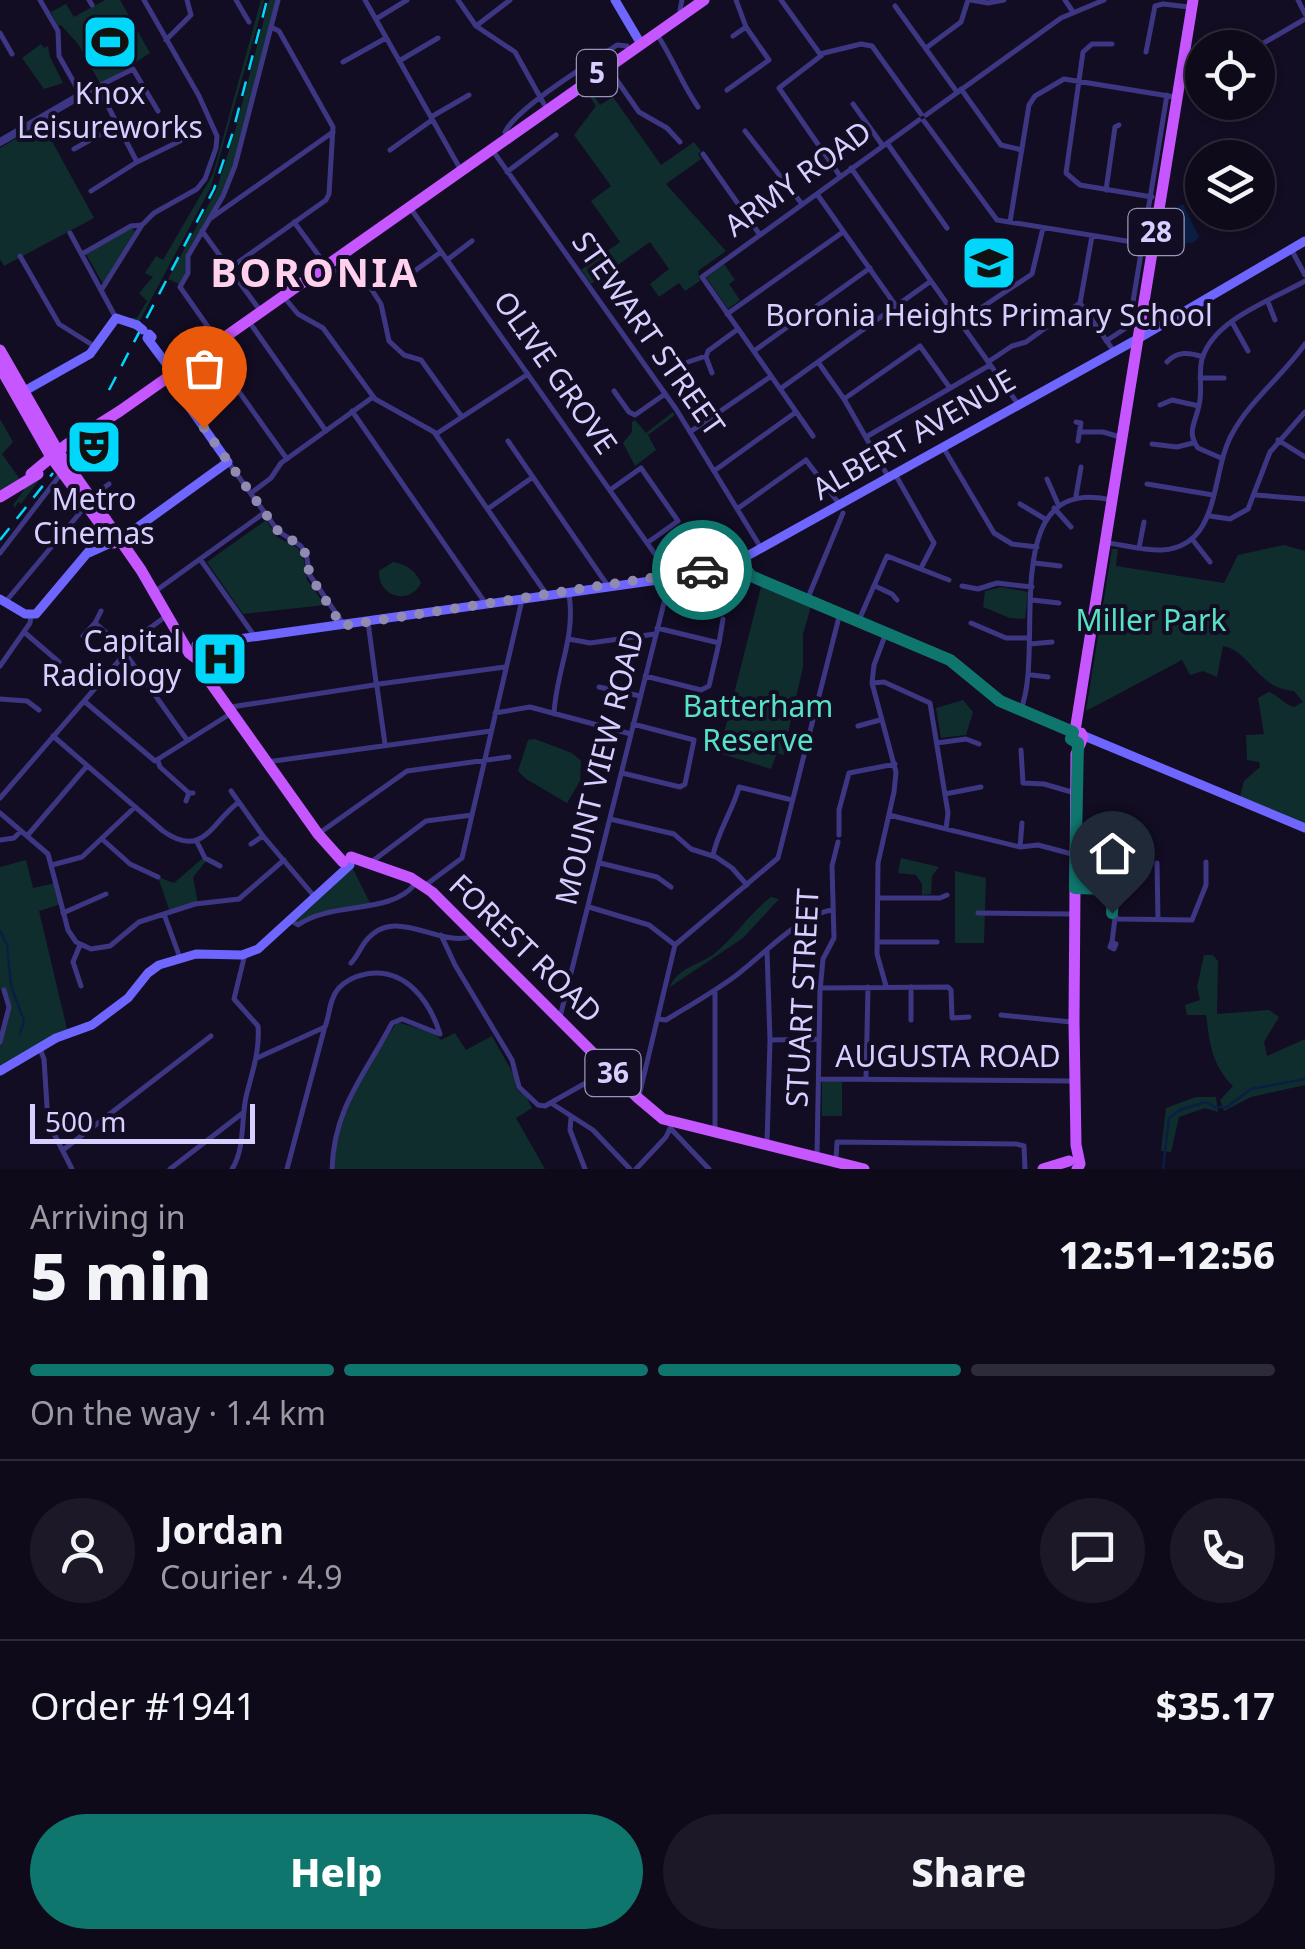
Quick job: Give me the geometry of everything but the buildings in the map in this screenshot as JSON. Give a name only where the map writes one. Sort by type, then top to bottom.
[{"type":"main road","points":[[615,0],[635,43]]},
{"type":"main road","name":"5","points":[[57,459],[694,0]]},
{"type":"main road","name":"5","points":[[490,146],[542,102],[635,43],[657,35],[682,8],[704,0]]},
{"type":"main road","name":"28","points":[[1068,1166],[1076,1145],[1077,737],[1112,500],[1117,436],[1136,342],[1172,96],[1183,70],[1193,4]]},
{"type":"main road","points":[[1136,342],[1156,326],[1305,240]]},
{"type":"main road","points":[[3,599],[31,616],[107,531],[226,464],[148,336],[116,318],[97,348],[20,394]]},
{"type":"main road","name":"ALBERT AVENUE","points":[[1111,347],[1136,342]]},
{"type":"main road","name":"ALBERT AVENUE","points":[[197,649],[741,567],[758,552],[842,509],[892,476],[1098,359],[1111,347],[1136,342]]},
{"type":"main road","points":[[0,350],[57,459],[107,531]]},
{"type":"main road","points":[[0,367],[46,430],[57,459],[82,496]]},
{"type":"main road","name":"5","points":[[0,497],[120,410]]},
{"type":"main road","points":[[28,478],[57,459]]},
{"type":"main road","name":"36","points":[[107,531],[155,591],[180,635],[197,649],[208,678],[318,834],[348,861]]},
{"type":"main road","name":"36","points":[[107,531],[168,615]]},
{"type":"main road","points":[[741,567],[950,660],[993,697],[1020,712],[1305,828]]},
{"type":"main road","name":"FOREST ROAD","points":[[244,954],[264,946],[348,861],[369,864],[420,884],[672,1128],[864,1169]]},
{"type":"main road","points":[[0,1071],[56,1038],[92,1025],[128,998],[153,969],[200,954],[244,954]]},
{"type":"street","points":[[40,0],[58,31],[59,56],[81,95]]},
{"type":"street","points":[[102,289],[142,225],[202,184],[218,139],[144,0]]},
{"type":"street","points":[[166,40],[191,14],[187,0]]},
{"type":"street","points":[[236,0],[248,18]]},
{"type":"street","points":[[278,0],[238,156],[223,196],[188,257],[188,270],[180,287],[286,458]]},
{"type":"street","points":[[365,0],[459,168]]},
{"type":"street","points":[[376,19],[407,0]]},
{"type":"street","points":[[458,0],[476,26],[515,52],[542,102]]},
{"type":"street","points":[[476,26],[510,0]]},
{"type":"street","points":[[698,106],[686,92],[657,35],[714,0]]},
{"type":"street","points":[[727,90],[768,60],[746,27],[736,0]]},
{"type":"street","points":[[781,0],[822,55]]},
{"type":"street","points":[[926,48],[961,22],[970,0],[1004,0]]},
{"type":"street","points":[[1066,0],[1073,12]]},
{"type":"street","name":"ARMY ROAD","points":[[727,314],[702,280],[703,274],[1073,12],[1104,0]]},
{"type":"street","points":[[1275,35],[1305,16],[1298,0]]},
{"type":"street","points":[[1146,52],[1155,6],[1193,4]]},
{"type":"street","points":[[895,6],[1001,145],[1022,150]]},
{"type":"street","points":[[230,268],[328,198],[333,131],[279,30],[271,27]]},
{"type":"street","points":[[733,36],[746,27]]},
{"type":"street","points":[[0,33],[12,54]]},
{"type":"street","points":[[343,62],[386,38]]},
{"type":"street","points":[[400,61],[438,38]]},
{"type":"street","points":[[840,176],[780,85],[822,55],[862,44],[872,46],[991,215],[1010,222],[1148,245]]},
{"type":"street","points":[[1112,44],[1087,48],[1078,81],[1066,173],[1076,184],[1156,198]]},
{"type":"street","points":[[607,66],[639,112],[666,127],[680,142]]},
{"type":"street","points":[[2,137],[134,69],[158,110]]},
{"type":"street","points":[[1010,222],[1031,101],[1060,80],[1172,96]]},
{"type":"street","points":[[98,90],[138,162]]},
{"type":"street","points":[[390,150],[469,96]]},
{"type":"street","points":[[853,104],[947,228]]},
{"type":"street","points":[[74,149],[117,125]]},
{"type":"street","points":[[1106,190],[1114,126],[1119,125]]},
{"type":"street","points":[[209,220],[333,131]]},
{"type":"street","points":[[746,131],[802,204]]},
{"type":"street","points":[[508,172],[556,135]]},
{"type":"street","points":[[91,191],[180,141]]},
{"type":"street","name":"STEWART STREET","points":[[490,146],[665,394],[737,508],[758,552]]},
{"type":"street","points":[[703,154],[760,234]]},
{"type":"street","points":[[851,168],[1018,404]]},
{"type":"street","points":[[816,193],[896,306]]},
{"type":"street","points":[[223,196],[230,205]]},
{"type":"street","name":"OLIVE GROVE","points":[[411,205],[667,576]]},
{"type":"street","points":[[294,222],[326,266],[368,284],[382,304],[389,341],[404,355],[422,360],[462,417]]},
{"type":"street","points":[[82,254],[131,226],[142,225]]},
{"type":"street","points":[[960,322],[1032,274],[1042,228]]},
{"type":"street","points":[[202,231],[261,312]]},
{"type":"street","points":[[813,436],[727,314],[843,232]]},
{"type":"street","points":[[70,233],[116,318]]},
{"type":"street","points":[[866,437],[989,364],[1012,346],[1026,342],[1080,304],[1092,236]]},
{"type":"street","points":[[447,260],[472,241]]},
{"type":"street","points":[[1221,458],[1208,455],[1194,442],[1192,428],[1199,406],[1203,357],[1215,336],[1232,322],[1305,278],[1291,248]]},
{"type":"street","points":[[402,280],[442,252]]},
{"type":"street","points":[[20,256],[58,324],[97,348]]},
{"type":"street","points":[[754,351],[870,268]]},
{"type":"street","points":[[780,389],[931,281]]},
{"type":"street","points":[[283,296],[298,314],[323,328],[373,397],[436,434],[547,595]]},
{"type":"street","points":[[1268,302],[1275,320]]},
{"type":"street","points":[[1080,304],[1111,347],[1138,312]]},
{"type":"street","points":[[248,321],[326,430]]},
{"type":"street","points":[[1232,322],[1248,351]]},
{"type":"street","points":[[688,362],[706,356],[710,348],[738,328]]},
{"type":"street","points":[[1104,542],[1162,550],[1192,539],[1209,515],[1221,458],[1237,424],[1302,355],[1305,344]]},
{"type":"street","points":[[844,399],[920,346],[950,388]]},
{"type":"street","points":[[1167,362],[1176,354],[1203,357]]},
{"type":"street","points":[[706,356],[712,373]]},
{"type":"street","points":[[818,362],[934,543],[921,568]]},
{"type":"street","points":[[436,434],[528,374]]},
{"type":"street","points":[[690,432],[771,376]]},
{"type":"street","points":[[1200,378],[1224,378]]},
{"type":"street","points":[[614,391],[629,412],[635,414],[665,394]]},
{"type":"street","points":[[250,493],[271,478],[286,458],[373,397]]},
{"type":"street","points":[[1160,405],[1172,400],[1199,406]]},
{"type":"street","points":[[352,411],[486,604]]},
{"type":"street","points":[[714,471],[796,412]]},
{"type":"street","points":[[1209,515],[1223,519],[1248,509],[1256,495],[1264,462],[1278,440],[1305,412]]},
{"type":"street","points":[[1076,422],[1081,423],[1078,442]]},
{"type":"street","points":[[1080,432],[1117,436]]},
{"type":"street","points":[[1106,446],[1117,436]]},
{"type":"street","points":[[1278,440],[1305,458]]},
{"type":"street","points":[[508,441],[608,586]]},
{"type":"street","points":[[1152,444],[1178,448],[1194,442]]},
{"type":"street","points":[[943,447],[989,528],[1006,541],[1037,547]]},
{"type":"street","points":[[0,553],[57,459]]},
{"type":"street","points":[[737,508],[806,460],[842,509],[808,600]]},
{"type":"street","points":[[226,464],[281,534],[301,546],[308,558],[309,574],[342,626]]},
{"type":"street","points":[[1076,496],[1081,467]]},
{"type":"street","points":[[610,490],[641,468],[678,521],[647,543]]},
{"type":"street","points":[[489,508],[533,477]]},
{"type":"street","points":[[1047,479],[1056,506],[1072,527]]},
{"type":"street","points":[[3,599],[82,496],[109,484]]},
{"type":"street","points":[[1147,484],[1214,495]]},
{"type":"street","points":[[1256,495],[1305,499]]},
{"type":"street","points":[[1020,712],[1031,676],[1032,587],[1045,519],[1056,506],[1076,496],[1112,500]]},
{"type":"street","points":[[1020,504],[1045,519]]},
{"type":"street","points":[[155,591],[264,514]]},
{"type":"street","points":[[1139,548],[1144,522]]},
{"type":"street","points":[[1192,539],[1210,562]]},
{"type":"street","points":[[859,621],[887,556],[949,580]]},
{"type":"street","points":[[200,559],[253,639]]},
{"type":"street","points":[[1036,563],[1060,566]]},
{"type":"street","name":"MOUNT VIEW ROAD","points":[[560,1017],[667,576]]},
{"type":"street","points":[[962,586],[978,588],[997,583],[1032,587]]},
{"type":"street","points":[[874,586],[897,600]]},
{"type":"street","points":[[554,714],[554,697],[573,618],[568,592]]},
{"type":"street","points":[[420,884],[461,860],[522,599]]},
{"type":"street","points":[[1031,600],[1059,603]]},
{"type":"street","points":[[83,636],[101,612]]},
{"type":"street","points":[[638,1098],[675,945],[778,858],[840,614]]},
{"type":"street","points":[[0,798],[143,633],[168,615]]},
{"type":"street","points":[[0,666],[31,616]]},
{"type":"street","points":[[645,676],[707,689],[723,619]]},
{"type":"street","points":[[368,622],[385,744]]},
{"type":"street","points":[[95,623],[126,652],[188,742]]},
{"type":"street","points":[[971,623],[1006,638],[1052,642]]},
{"type":"street","points":[[569,638],[590,643],[656,631],[719,643]]},
{"type":"street","points":[[24,632],[59,662]]},
{"type":"street","points":[[886,633],[872,683],[894,764],[895,786],[878,858],[878,959],[886,986]]},
{"type":"street","points":[[0,652],[9,653]]},
{"type":"street","points":[[84,701],[158,761],[230,710],[506,667]]},
{"type":"street","points":[[1031,676],[1048,677]]},
{"type":"street","points":[[872,683],[884,682],[929,702],[945,794],[946,829]]},
{"type":"street","points":[[600,686],[640,696]]},
{"type":"street","points":[[0,699],[28,702],[39,710]]},
{"type":"street","points":[[495,712],[530,708],[631,734]]},
{"type":"street","points":[[858,726],[880,720]]},
{"type":"street","points":[[622,773],[680,787],[685,784],[690,766],[694,740],[633,724]]},
{"type":"street","points":[[267,762],[490,730]]},
{"type":"street","points":[[53,736],[169,836],[196,840],[213,831],[239,802]]},
{"type":"street","points":[[937,743],[966,738],[980,744]]},
{"type":"street","points":[[786,740],[808,746]]},
{"type":"street","points":[[1021,750],[1023,783],[1076,793]]},
{"type":"street","points":[[318,834],[407,771],[509,757]]},
{"type":"street","points":[[158,761],[189,796]]},
{"type":"street","name":"STUART STREET","points":[[819,1162],[821,988],[823,959],[834,938],[832,866],[839,838],[839,810],[849,773],[894,764]]},
{"type":"street","points":[[0,840],[24,834],[88,766]]},
{"type":"street","points":[[713,856],[718,834],[733,812],[740,787],[792,800]]},
{"type":"street","points":[[945,794],[981,787]]},
{"type":"street","points":[[231,790],[263,836],[314,896]]},
{"type":"street","points":[[52,865],[82,857],[135,807]]},
{"type":"street","points":[[0,813],[46,851],[70,934],[80,945],[94,949],[110,946],[134,924],[195,904],[239,899],[284,860]]},
{"type":"street","points":[[369,864],[427,821],[472,815]]},
{"type":"street","points":[[888,816],[1020,847],[1038,845],[1075,854]]},
{"type":"street","points":[[610,819],[674,834],[691,850],[713,856],[732,868],[747,885]]},
{"type":"street","points":[[1020,847],[1022,823]]},
{"type":"street","points":[[251,844],[263,836]]},
{"type":"street","points":[[102,839],[130,864],[158,876]]},
{"type":"street","points":[[196,840],[205,858],[220,866]]},
{"type":"street","points":[[1112,942],[1113,861]]},
{"type":"street","points":[[600,862],[657,876],[671,887]]},
{"type":"street","points":[[1115,918],[1194,918],[1206,884],[1206,862]]},
{"type":"street","points":[[1158,863],[1158,920]]},
{"type":"street","name":"FOREST ROAD","points":[[290,920],[298,925],[344,907],[387,901],[420,884]]},
{"type":"street","points":[[1075,888],[1110,889]]},
{"type":"street","points":[[63,913],[106,894]]},
{"type":"street","points":[[878,898],[947,895]]},
{"type":"street","points":[[589,907],[637,920],[675,945]]},
{"type":"street","points":[[658,1020],[666,1020],[715,990],[802,924],[833,910]]},
{"type":"street","points":[[978,913],[1074,914]]},
{"type":"street","points":[[164,914],[180,958]]},
{"type":"street","points":[[351,963],[367,940],[384,928],[408,926],[466,939],[475,934]]},
{"type":"street","points":[[441,936],[511,1058],[519,1086],[542,1106],[609,1068]]},
{"type":"street","points":[[878,942],[936,942]]},
{"type":"street","points":[[80,945],[73,962],[81,986]]},
{"type":"street","points":[[766,1146],[770,1040],[767,951]]},
{"type":"street","points":[[235,1168],[258,1058],[258,1026],[234,998],[244,954]]},
{"type":"street","points":[[287,1169],[330,1002],[342,985],[359,976],[399,978],[415,988],[426,1002],[440,1034],[404,1019],[394,1022],[348,1098],[334,1137],[332,1169]]},
{"type":"street","points":[[911,987],[912,1020]]},
{"type":"street","points":[[821,988],[950,988],[951,1016],[955,1020],[968,1017]]},
{"type":"street","points":[[866,1078],[868,988]]},
{"type":"street","points":[[0,1042],[9,1008],[4,990]]},
{"type":"street","points":[[714,1134],[715,990]]},
{"type":"street","points":[[1001,1015],[1074,1022]]},
{"type":"street","points":[[258,1058],[325,1027]]},
{"type":"street","points":[[62,1150],[211,1036]]},
{"type":"street","points":[[770,1040],[819,1039]]},
{"type":"street","points":[[39,1047],[44,1060],[48,1120],[72,1169]]},
{"type":"street","name":"AUGUSTA ROAD","points":[[820,1079],[1076,1080]]},
{"type":"street","points":[[551,1102],[594,1130],[633,1169],[672,1128],[709,1169]]},
{"type":"street","points":[[170,1169],[244,1112]]},
{"type":"street","points":[[571,1118],[570,1128],[585,1169]]},
{"type":"street","points":[[836,1162],[837,1142],[1016,1144],[1024,1146],[1025,1169]]},
{"type":"green space","name":"Knox Leisureworks","points":[[105,0],[120,0],[150,53],[101,85],[78,44],[58,26],[51,12],[66,4],[74,17]]},
{"type":"green space","points":[[261,0],[259,20],[211,187],[138,324],[129,318],[137,318],[147,301],[139,293],[153,277],[145,273],[156,256],[163,260],[213,174]]},
{"type":"green space","points":[[269,0],[276,0],[233,166],[220,198],[187,254],[186,271],[179,284],[168,279],[216,191]]},
{"type":"green space","points":[[41,44],[44,48],[48,46],[63,83],[44,89],[22,58]]},
{"type":"green space","points":[[587,86],[600,105],[613,97],[661,165],[694,142],[701,151],[701,159],[666,184],[726,251],[698,271],[700,281],[685,291],[679,283],[659,297],[650,284],[669,269],[650,242],[591,284],[581,270],[620,242],[591,201],[611,186],[574,135],[596,106],[584,88]]},
{"type":"green space","points":[[42,123],[94,218],[4,266],[0,259],[0,148]]},
{"type":"green space","points":[[132,228],[135,232],[103,284],[86,254]]},
{"type":"green space","points":[[724,264],[735,280],[729,284],[740,300],[728,309],[706,277]]},
{"type":"green space","points":[[673,412],[675,415],[648,435],[656,450],[635,466],[623,443],[632,432],[632,422],[635,420],[646,433]]},
{"type":"green space","points":[[0,419],[13,442],[2,454],[22,482],[43,475],[15,508],[13,505],[24,490],[21,484],[0,497]]},
{"type":"green space","points":[[266,520],[277,537],[298,548],[307,580],[325,605],[243,614],[207,562]]},
{"type":"green space","name":"Miller Park","points":[[1284,545],[1305,551],[1305,824],[1240,797],[1244,781],[1260,767],[1259,762],[1247,760],[1246,735],[1264,734],[1258,698],[1269,692],[1294,707],[1303,702],[1294,691],[1262,677],[1233,649],[1223,646],[1217,677],[1203,671],[1190,675],[1182,660],[1086,711],[1112,549],[1118,549],[1116,566],[1224,583],[1238,555]]},
{"type":"green space","points":[[393,562],[410,569],[419,579],[416,590],[402,596],[383,587],[379,571]]},
{"type":"green space","name":"Batterham Reserve","points":[[761,587],[811,606],[803,634],[803,667],[787,737],[806,743],[804,750],[787,746],[784,755],[777,753],[771,769],[719,753]]},
{"type":"green space","points":[[1001,587],[1028,592],[1025,619],[1010,618],[983,607],[985,591]]},
{"type":"green space","points":[[963,700],[973,712],[966,735],[941,738],[936,708]]},
{"type":"green space","points":[[528,740],[572,753],[581,761],[580,781],[567,803],[518,771]]},
{"type":"green space","points":[[204,857],[207,860],[193,877],[198,904],[170,912],[158,877],[174,883]]},
{"type":"green space","points":[[901,858],[939,867],[932,876],[931,894],[922,895],[922,884],[916,875],[898,873]]},
{"type":"green space","points":[[26,860],[33,888],[56,883],[61,904],[39,911],[68,1033],[0,1071],[0,1042],[9,1007],[0,988],[0,867]]},
{"type":"green space","points":[[351,865],[371,905],[345,907],[298,925],[290,920]]},
{"type":"green space","points":[[955,871],[986,878],[984,943],[955,943]]},
{"type":"green space","points":[[771,897],[779,899],[743,938],[670,987],[683,971],[722,947]]},
{"type":"green space","points":[[1204,955],[1213,955],[1218,961],[1217,1014],[1269,1010],[1279,1017],[1264,1042],[1267,1056],[1305,1039],[1305,1085],[1251,1097],[1224,1111],[1220,1100],[1233,1086],[1216,1061],[1206,1015],[1187,1015],[1185,1005],[1200,1000],[1197,987]]},
{"type":"green space","points":[[397,1022],[434,1033],[441,1040],[455,1033],[466,1050],[492,1036],[514,1075],[516,1089],[526,1096],[532,1108],[516,1118],[545,1169],[333,1169],[339,1126],[354,1090]]},
{"type":"green space","points":[[822,1082],[842,1082],[842,1116],[822,1116]]},
{"type":"green space","points":[[1196,1097],[1216,1097],[1218,1112],[1205,1108],[1179,1117],[1171,1152],[1161,1151],[1166,1108]]},
{"type":"water","points":[[1183,204],[1185,230],[1196,230],[1199,237],[1194,242],[1178,245],[1173,241],[1176,208]]},
{"type":"waterway","points":[[0,931],[7,945],[11,986],[24,1021],[20,1034]]},
{"type":"waterway","points":[[1163,1169],[1169,1118],[1180,1110],[1206,1102],[1227,1107],[1251,1089],[1305,1079]]},
{"type":"railway","points":[[109,390],[214,189],[267,0]]},
{"type":"railway","points":[[0,540],[53,473]]},
{"type":"way so far","points":[[204,428],[278,531],[301,546],[308,558],[309,574],[342,626],[702,570]]},
{"type":"place","name":"Knox Leisureworks","points":[[110,42]]},
{"type":"place","name":"Boronia Heights Primary School","points":[[989,263]]},
{"type":"place","name":"Metro Cinemas","points":[[94,447]]},
{"type":"place","name":"Capital Radiology","points":[[220,659]]},
{"type":"district","name":"BORONIA","points":[[315,273]]},
{"type":"route","points":[[702,570],[734,564],[738,570],[744,567],[751,576],[950,660],[1000,701],[1073,732],[1071,739],[1078,743],[1075,888],[1110,889],[1112,913]]}]
